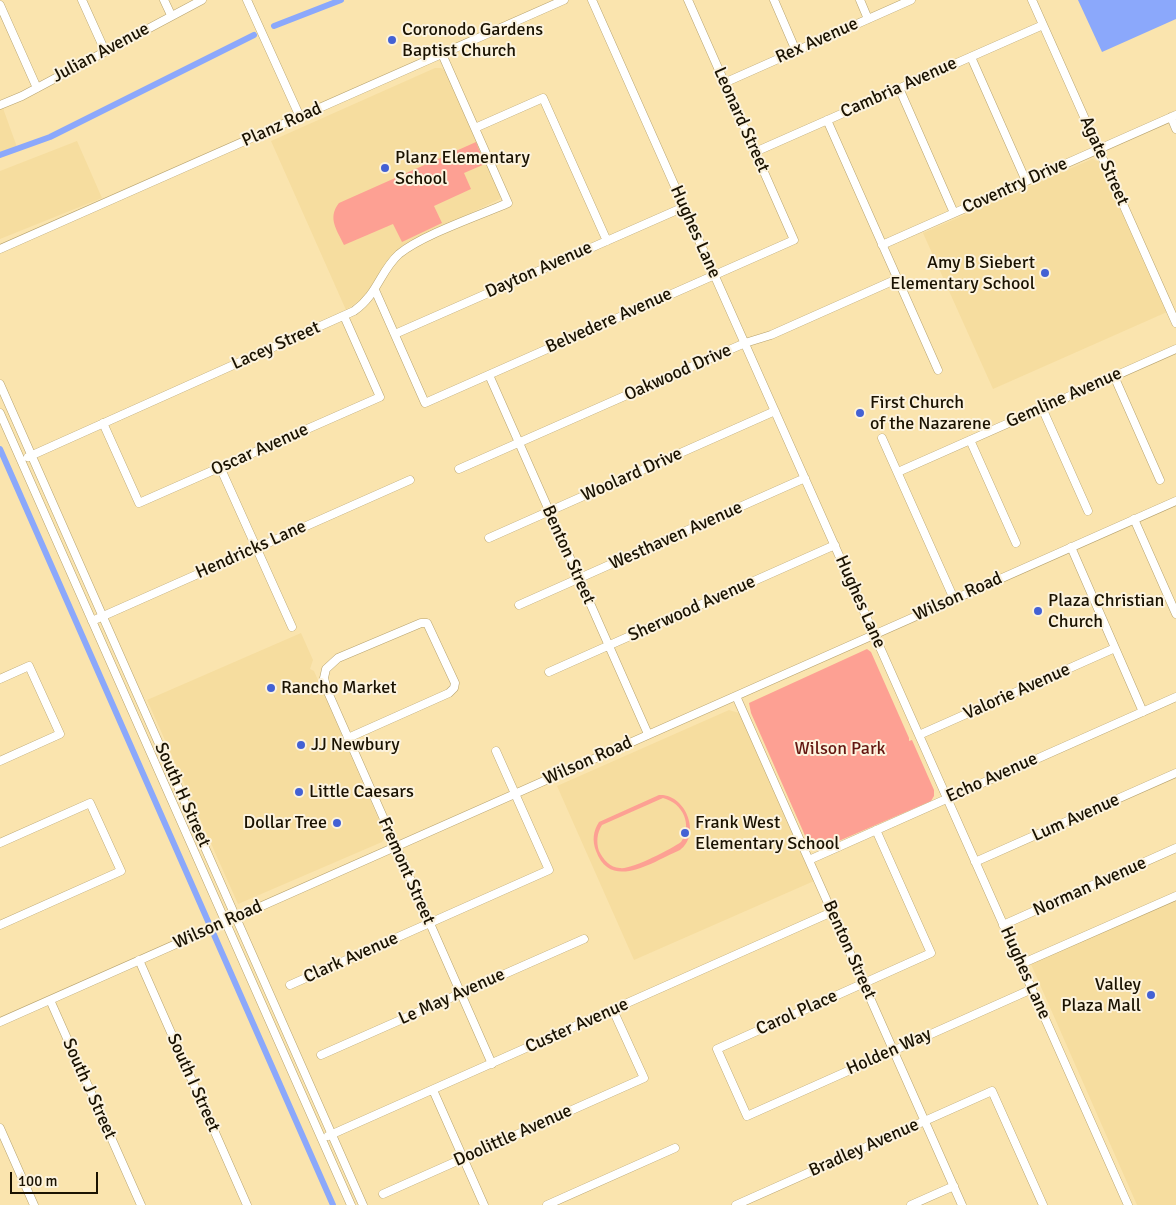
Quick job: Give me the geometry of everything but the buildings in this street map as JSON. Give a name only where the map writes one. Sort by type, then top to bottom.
[{"type":"street","points":[[82,0],[105,51]]},
{"type":"street","points":[[164,0],[171,15]]},
{"type":"street","name":"Julian Avenue","points":[[0,105],[37,88],[202,0]]},
{"type":"street","points":[[246,0],[300,116]]},
{"type":"street","name":"Planz Road","points":[[0,248],[564,0]]},
{"type":"street","name":"Hughes Lane","points":[[592,0],[1128,1205]]},
{"type":"street","name":"Leonard Street","points":[[688,0],[794,240]]},
{"type":"street","points":[[774,0],[796,51]]},
{"type":"street","points":[[860,0],[868,19]]},
{"type":"street","name":"Rex Avenue","points":[[724,83],[911,0]]},
{"type":"street","name":"Agate Street","points":[[1032,0],[1176,322]]},
{"type":"street","points":[[0,5],[37,88]]},
{"type":"street","name":"Cambria Avenue","points":[[755,152],[1043,25]]},
{"type":"street","points":[[442,54],[475,128],[544,98],[607,241]]},
{"type":"street","points":[[971,56],[1026,181]]},
{"type":"street","points":[[899,88],[954,213]]},
{"type":"street","points":[[1173,116],[1176,129]]},
{"type":"street","name":"Coventry Drive","points":[[882,245],[1173,116]]},
{"type":"street","points":[[827,120],[938,370]]},
{"type":"street","name":"Lacey Street","points":[[21,460],[344,316],[362,306],[376,290],[392,262],[407,249],[508,203],[475,128]]},
{"type":"street","name":"Dayton Avenue","points":[[395,334],[684,206]]},
{"type":"street","name":"Belvedere Avenue","points":[[395,334],[425,403],[794,240]]},
{"type":"street","name":"Oakwood Drive","points":[[459,469],[745,343],[771,335],[898,279]]},
{"type":"street","points":[[376,290],[395,334]]},
{"type":"street","name":"Oscar Avenue","points":[[103,423],[139,503],[380,396],[344,316]]},
{"type":"street","name":"Gemline Avenue","points":[[898,472],[1176,348]]},
{"type":"street","name":"Benton Street","points":[[489,375],[648,734]]},
{"type":"street","points":[[1114,376],[1160,480]]},
{"type":"street","name":"South H Street","points":[[0,384],[363,1205]]},
{"type":"street","points":[[1042,408],[1088,512]]},
{"type":"street","name":"Woolard Drive","points":[[489,538],[775,411]]},
{"type":"street","name":"South H Street","points":[[0,413],[351,1205]]},
{"type":"street","points":[[882,438],[954,599]]},
{"type":"street","points":[[970,440],[1016,543]]},
{"type":"street","points":[[220,467],[292,627]]},
{"type":"street","name":"Westhaven Avenue","points":[[519,605],[805,478]]},
{"type":"street","name":"Hendricks Lane","points":[[92,620],[410,480]]},
{"type":"street","name":"Wilson Road","points":[[0,1022],[1176,501]]},
{"type":"street","points":[[1134,519],[1176,614]]},
{"type":"street","name":"Sherwood Avenue","points":[[549,672],[835,546]]},
{"type":"street","points":[[1070,547],[1143,712]]},
{"type":"street","name":"Fremont Street","points":[[348,738],[450,693],[454,688],[455,683],[430,626],[424,622],[338,658],[326,668],[324,678],[348,738],[395,846],[492,1064]]},
{"type":"street","name":"Valorie Avenue","points":[[919,735],[1115,648]]},
{"type":"street","points":[[0,679],[29,666],[60,734],[0,761]]},
{"type":"street","name":"Benton Street","points":[[736,696],[962,1205]]},
{"type":"street","name":"Echo Avenue","points":[[809,860],[1176,697]]},
{"type":"street","points":[[496,751],[516,793]]},
{"type":"street","name":"Lum Avenue","points":[[976,862],[1176,773]]},
{"type":"street","name":"Clark Avenue","points":[[290,985],[549,870],[516,793]]},
{"type":"street","points":[[0,843],[90,803],[121,871],[0,925]]},
{"type":"street","name":"Carol Place","points":[[747,1116],[717,1048],[931,953],[876,830]]},
{"type":"street","name":"Norman Avenue","points":[[1004,925],[1176,848]]},
{"type":"street","points":[[1021,964],[1176,896]]},
{"type":"street","name":"Custer Avenue","points":[[321,1139],[832,912]]},
{"type":"street","name":"Le May Avenue","points":[[321,1055],[584,939]]},
{"type":"street","name":"South I Street","points":[[139,960],[247,1205]]},
{"type":"street","name":"Holden Way","points":[[747,1116],[1032,989]]},
{"type":"street","name":"South J Street","points":[[50,1000],[141,1205]]},
{"type":"street","name":"Doolittle Avenue","points":[[383,1194],[644,1078],[613,1010]]},
{"type":"street","points":[[433,1090],[484,1205]]},
{"type":"street","name":"Bradley Avenue","points":[[736,1205],[992,1091],[1043,1205]]},
{"type":"street","points":[[0,1128],[34,1205]]},
{"type":"street","points":[[547,1205],[675,1148]]},
{"type":"street","points":[[911,1205],[954,1186]]},
{"type":"shaded area","name":"Planz Elementary School","points":[[435,68],[441,68],[446,71],[500,194],[500,199],[404,245],[390,257],[364,297],[346,310],[271,141]]},
{"type":"shaded area","points":[[0,100],[17,147],[0,152]]},
{"type":"shaded area","points":[[77,141],[102,198],[0,239],[0,171]]},
{"type":"shaded area","name":"Amy B Siebert Elementary School","points":[[1092,159],[1100,162],[1167,312],[993,389],[923,233]]},
{"type":"shaded area","points":[[301,633],[313,660],[310,669],[314,671],[385,834],[384,839],[382,842],[238,904],[147,700]]},
{"type":"shaded area","name":"Frank West Elementary School","points":[[729,710],[739,713],[814,881],[634,960],[557,786]]},
{"type":"shaded area","points":[[1176,900],[1176,1205],[1137,1205],[1030,962]]},
{"type":"green space","points":[[476,142],[485,164],[464,173],[471,189],[434,206],[442,223],[402,242],[393,224],[344,245],[333,219],[335,208],[339,203]]},
{"type":"green space","name":"Wilson Park","points":[[867,649],[871,652],[909,741],[912,740],[934,790],[934,796],[931,801],[818,850],[810,847],[751,713],[749,703]]},
{"type":"green space","points":[[659,795],[668,796],[683,807],[688,816],[690,834],[680,850],[646,866],[622,872],[612,870],[603,863],[596,851],[594,836],[599,822]],"holes":[[[663,798],[681,810],[686,822],[686,829],[681,842],[651,858],[625,868],[616,868],[605,860],[599,851],[598,844],[598,834],[602,825]]]},
{"type":"water","points":[[1078,0],[1176,0],[1176,19],[1102,52]]},
{"type":"waterway","points":[[274,26],[341,0]]},
{"type":"waterway","points":[[0,155],[50,137],[254,35]]},
{"type":"waterway","points":[[0,449],[333,1205]]},
{"type":"place","name":"Coronodo Gardens Baptist Church","points":[[392,40]]},
{"type":"place","name":"Planz Elementary School","points":[[385,168]]},
{"type":"place","name":"Amy B Siebert Elementary School","points":[[1045,273]]},
{"type":"place","name":"First Church of the Nazarene","points":[[860,413]]},
{"type":"place","name":"Plaza Christian Church","points":[[1038,611]]},
{"type":"place","name":"Rancho Market","points":[[271,688]]},
{"type":"place","name":"JJ Newbury","points":[[301,745]]},
{"type":"place","name":"Little Caesars","points":[[299,792]]},
{"type":"place","name":"Dollar Tree","points":[[337,823]]},
{"type":"place","name":"Frank West Elementary School","points":[[685,833]]},
{"type":"place","name":"Valley Plaza Mall","points":[[1151,995]]}]
